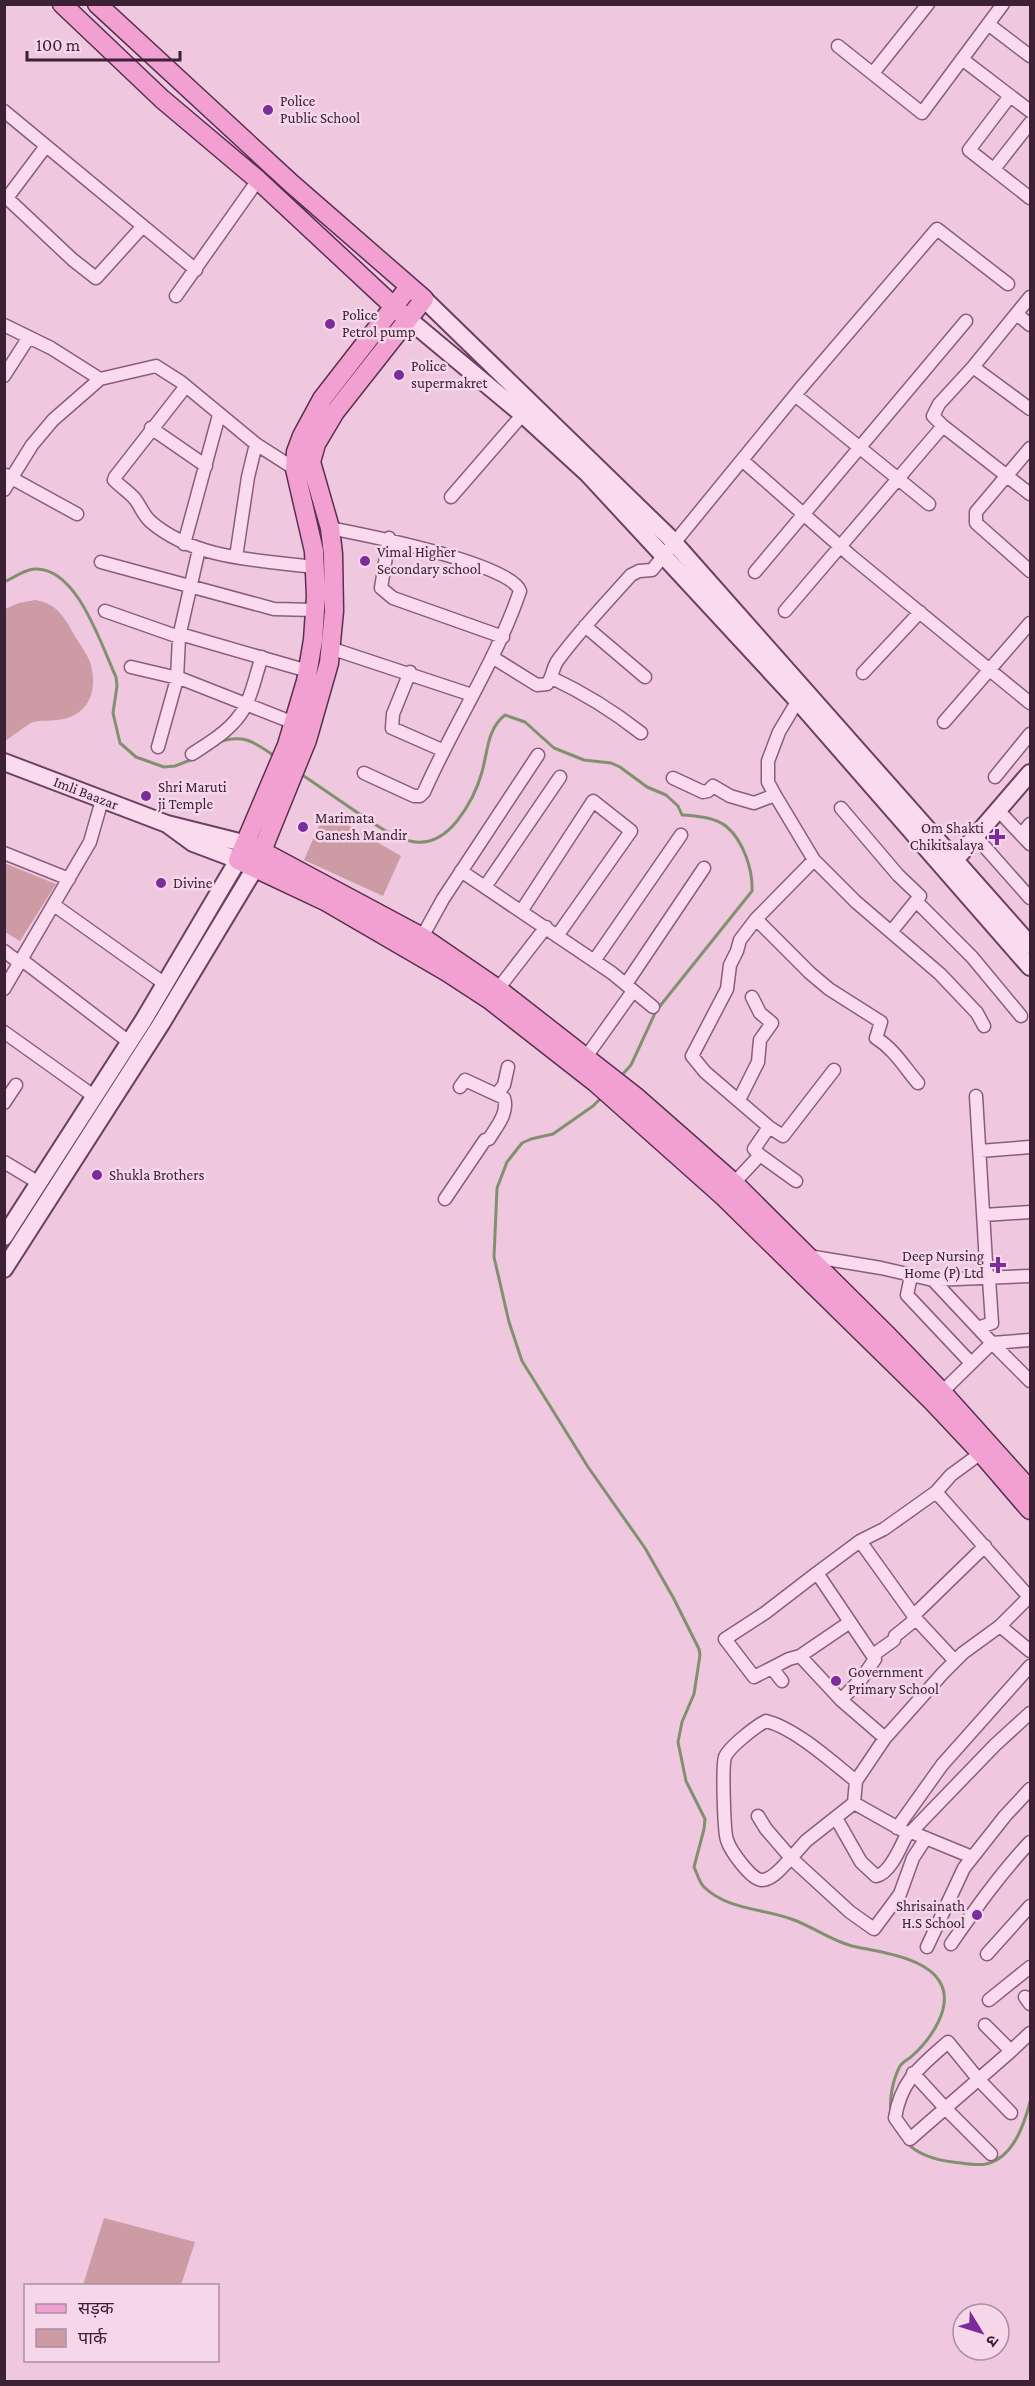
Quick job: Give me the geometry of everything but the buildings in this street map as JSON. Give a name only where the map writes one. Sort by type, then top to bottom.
[{"type":"main road","points":[[62,4],[162,99],[258,180],[401,312],[523,414],[670,550]]},
{"type":"main road","points":[[97,4],[292,184],[423,299],[670,550],[802,695],[951,865],[1030,945]]},
{"type":"main road","points":[[4,1269],[161,1024],[255,848],[329,663],[334,611],[333,554],[330,528],[311,462],[316,444],[401,312],[410,287]]},
{"type":"main road","points":[[290,761],[294,723],[308,671],[315,610],[314,551],[295,469],[296,452],[322,399],[401,312],[423,299]]},
{"type":"main road","name":"Imli Baazar","points":[[4,762],[167,824]]},
{"type":"main road","points":[[951,865],[1030,774]]},
{"type":"main road","points":[[167,824],[255,848],[422,937],[498,989],[586,1057],[602,1079]]},
{"type":"main road","points":[[167,824],[193,843],[246,864],[325,901],[447,972],[602,1079],[734,1183],[942,1392],[1030,1490]]},
{"type":"main road","points":[[4,1237],[165,984],[246,864]]},
{"type":"main road","points":[[951,865],[1030,967]]},
{"type":"main road","points":[[633,1104],[724,1197],[900,1369],[981,1453],[1030,1510]]},
{"type":"street","points":[[873,73],[928,4]]},
{"type":"street","points":[[838,46],[922,113],[1003,4]]},
{"type":"street","points":[[988,24],[1030,56]]},
{"type":"street","points":[[962,59],[1030,111]]},
{"type":"street","points":[[1010,96],[969,150],[1030,195]]},
{"type":"street","points":[[4,111],[196,270]]},
{"type":"street","points":[[994,169],[1030,123]]},
{"type":"street","points":[[46,146],[7,198],[74,260],[96,278],[143,226]]},
{"type":"street","points":[[176,296],[258,180]]},
{"type":"street","points":[[492,657],[537,685],[547,684],[552,678],[552,669],[585,626],[631,575],[639,571],[652,570],[670,550],[795,395],[937,229],[1008,284]]},
{"type":"street","points":[[1030,297],[933,416],[1030,494]]},
{"type":"street","points":[[1017,314],[1030,325]]},
{"type":"street","points":[[755,572],[802,513],[966,321]]},
{"type":"street","points":[[4,326],[51,348],[100,379]]},
{"type":"street","points":[[4,376],[29,337]]},
{"type":"street","points":[[4,490],[8,476],[53,420],[100,379],[156,366],[186,386],[256,444],[295,469]]},
{"type":"street","points":[[973,367],[1030,409]]},
{"type":"street","points":[[186,386],[151,428],[114,480],[137,501],[144,516],[183,544],[236,557],[315,567]]},
{"type":"street","points":[[795,395],[929,504]]},
{"type":"street","points":[[451,497],[523,414]]},
{"type":"street","points":[[183,544],[219,415]]},
{"type":"street","points":[[785,610],[900,479],[943,426]]},
{"type":"street","points":[[151,428],[206,466]]},
{"type":"street","points":[[236,557],[248,477],[256,444]]},
{"type":"street","points":[[1030,448],[975,512],[976,523],[1030,571]]},
{"type":"street","points":[[742,460],[841,547],[1030,703]]},
{"type":"street","points":[[8,476],[77,514]]},
{"type":"street","points":[[330,528],[389,538],[480,566],[516,582],[520,591],[503,637],[442,750],[424,792],[420,796],[414,796],[364,773]]},
{"type":"street","points":[[389,538],[381,588],[385,592],[393,598],[503,637]]},
{"type":"street","points":[[158,747],[177,679],[180,635],[199,549]]},
{"type":"street","points":[[101,561],[191,588],[200,588],[274,609],[315,610]]},
{"type":"street","points":[[105,611],[308,671]]},
{"type":"street","points":[[863,673],[920,612]]},
{"type":"street","points":[[944,722],[1030,622]]},
{"type":"street","points":[[585,626],[645,677]]},
{"type":"street","points":[[330,648],[410,672],[472,695]]},
{"type":"street","points":[[192,754],[222,734],[246,705],[262,657]]},
{"type":"street","points":[[131,667],[182,679],[294,723]]},
{"type":"street","points":[[410,672],[393,714],[392,728],[442,750]]},
{"type":"street","points":[[552,678],[582,692],[613,711],[641,733]]},
{"type":"street","points":[[802,695],[779,732],[768,761],[768,782],[775,795],[814,860],[856,902],[940,974],[977,1013],[984,1026]]},
{"type":"street","points":[[995,777],[1030,734]]},
{"type":"street","points":[[422,937],[461,871],[538,754]]},
{"type":"street","points":[[485,887],[560,777]]},
{"type":"street","points":[[673,778],[703,792],[714,786],[730,796],[754,803],[775,795]]},
{"type":"street","points":[[4,989],[90,842],[102,800]]},
{"type":"street","points":[[522,910],[593,801],[631,831],[557,936]]},
{"type":"street","points":[[841,808],[898,875],[920,896],[891,932]]},
{"type":"street","points":[[998,810],[1026,839]]},
{"type":"street","points":[[1026,839],[1030,824]]},
{"type":"street","points":[[594,961],[681,835]]},
{"type":"street","points":[[976,837],[1030,898]]},
{"type":"street","points":[[4,853],[69,879]]},
{"type":"street","points":[[814,860],[756,918],[740,940],[730,965],[727,988],[692,1056],[705,1072],[769,1127],[783,1136],[834,1070]]},
{"type":"street","points":[[586,1057],[704,868]]},
{"type":"street","points":[[461,871],[522,910],[594,961],[653,1007]]},
{"type":"street","points":[[916,901],[972,957],[1021,1016]]},
{"type":"street","points":[[54,905],[165,984]]},
{"type":"street","points":[[756,918],[822,984],[874,1020],[881,1022],[876,1038],[895,1054],[918,1083]]},
{"type":"street","points":[[498,989],[546,927]]},
{"type":"street","points":[[4,951],[129,1042]]},
{"type":"street","points":[[739,1100],[758,1062],[760,1040],[772,1023],[760,1012],[752,998]]},
{"type":"street","points":[[4,1032],[94,1096]]},
{"type":"street","points":[[497,1094],[504,1085],[508,1067]]},
{"type":"street","points":[[445,1199],[502,1118],[506,1104],[504,1098],[465,1080],[460,1087]]},
{"type":"street","points":[[4,1103],[16,1085]]},
{"type":"street","points":[[976,1096],[992,1323],[978,1328]]},
{"type":"street","points":[[769,1127],[754,1149],[796,1180]]},
{"type":"street","points":[[980,1151],[1030,1147]]},
{"type":"street","points":[[734,1183],[760,1155]]},
{"type":"street","points":[[4,1162],[39,1183]]},
{"type":"street","points":[[984,1215],[1030,1212]]},
{"type":"street","points":[[780,1252],[881,1268],[933,1280],[1030,1276]]},
{"type":"street","points":[[911,1276],[907,1295],[971,1363]]},
{"type":"street","points":[[933,1280],[1030,1381]]},
{"type":"street","points":[[942,1392],[992,1343],[1030,1340]]},
{"type":"street","points":[[850,1622],[800,1656],[754,1677],[725,1639],[860,1541],[884,1529],[936,1492],[951,1475],[981,1453]]},
{"type":"street","points":[[856,1781],[822,1754],[776,1723],[766,1720],[725,1757],[723,1787],[726,1840],[740,1864],[759,1880],[773,1876],[806,1840],[854,1803],[856,1781],[885,1738],[955,1661],[1000,1626],[1030,1596],[936,1492]]},
{"type":"street","points":[[860,1541],[915,1617],[955,1661]]},
{"type":"street","points":[[873,1655],[894,1640],[895,1636],[985,1546]]},
{"type":"street","points":[[817,1573],[875,1659],[862,1678],[841,1700]]},
{"type":"street","points":[[1000,1626],[1030,1651]]},
{"type":"street","points":[[800,1656],[841,1700],[885,1738]]},
{"type":"street","points":[[836,1818],[861,1862],[876,1876],[882,1874],[942,1765],[1030,1666]]},
{"type":"street","points":[[772,1668],[782,1681]]},
{"type":"street","points":[[905,1831],[1030,1713]]},
{"type":"street","points":[[927,1947],[964,1868],[1030,1789]]},
{"type":"street","points":[[854,1803],[905,1831],[972,1857]]},
{"type":"street","points":[[758,1816],[791,1858],[850,1912],[874,1929],[900,1894],[913,1858],[926,1838]]},
{"type":"street","points":[[951,1944],[982,1899],[1030,1842]]},
{"type":"street","points":[[987,1954],[1030,1906]]},
{"type":"street","points":[[989,2000],[1030,1967]]},
{"type":"street","points":[[985,2025],[1011,2050]]},
{"type":"street","points":[[1011,2113],[979,2080],[948,2042],[913,2073],[897,2101],[895,2118],[910,2139],[979,2080],[1030,2033]]},
{"type":"street","points":[[913,2073],[945,2109],[991,2154]]},
{"type":"green space","points":[[35,600],[50,605],[60,613],[86,653],[92,671],[92,689],[86,705],[73,716],[31,723],[5,741],[5,609]]},
{"type":"green space","points":[[325,812],[401,856],[383,896],[304,860]]},
{"type":"green space","points":[[4,863],[56,884],[20,941],[5,932]]},
{"type":"green space","points":[[104,2218],[195,2242],[181,2284],[83,2284]]},
{"type":"waterway","points":[[4,582],[22,572],[34,569],[49,571],[63,580],[75,593],[95,628],[116,677],[113,713],[120,743],[136,757],[164,767],[175,766],[193,759]]},
{"type":"waterway","points":[[301,774],[396,836],[408,841],[432,840],[445,833],[457,821],[468,804],[480,779],[491,734],[505,715],[525,722],[554,748],[584,760],[611,763],[620,767],[647,787],[666,795],[678,806],[682,815],[711,819],[727,827],[738,840],[746,856],[751,874],[752,891],[656,1011],[631,1065],[621,1076]]},
{"type":"waterway","points":[[219,742],[228,739],[243,739],[256,744],[276,757]]},
{"type":"waterway","points":[[603,1096],[593,1106],[553,1134],[522,1143],[507,1162],[497,1188],[494,1257],[509,1322],[522,1361],[588,1467],[645,1548],[699,1649],[694,1694],[682,1722],[678,1742],[686,1781],[705,1819],[694,1867],[702,1885],[724,1901],[783,1916],[845,1944],[902,1957],[925,1968],[935,1975],[941,1984],[944,1993],[942,2013],[926,2041],[900,2066],[892,2090],[891,2112]]},
{"type":"waterway","points":[[906,2142],[921,2153],[934,2158],[969,2164],[986,2164],[995,2161],[1010,2148],[1021,2130],[1030,2102]]},
{"type":"place","name":"Police Public School","points":[[268,110]]},
{"type":"place","name":"Police Petrol pump","points":[[330,324]]},
{"type":"place","name":"Police supermakret","points":[[399,375]]},
{"type":"place","name":"Vimal Higher Secondary school","points":[[365,561]]},
{"type":"place","name":"Shri Maruti ji Temple","points":[[146,796]]},
{"type":"place","name":"Marimata Ganesh Mandir","points":[[303,827]]},
{"type":"place","name":"Om Shakti Chikitsalaya","points":[[997,837]]},
{"type":"place","name":"Divine","points":[[161,883]]},
{"type":"place","name":"Shukla Brothers","points":[[97,1175]]},
{"type":"place","name":"Deep Nursing Home (P) Ltd","points":[[998,1265]]},
{"type":"place","name":"Government Primary School","points":[[836,1681]]},
{"type":"place","name":"Shrisainath H.S School","points":[[977,1915]]}]
